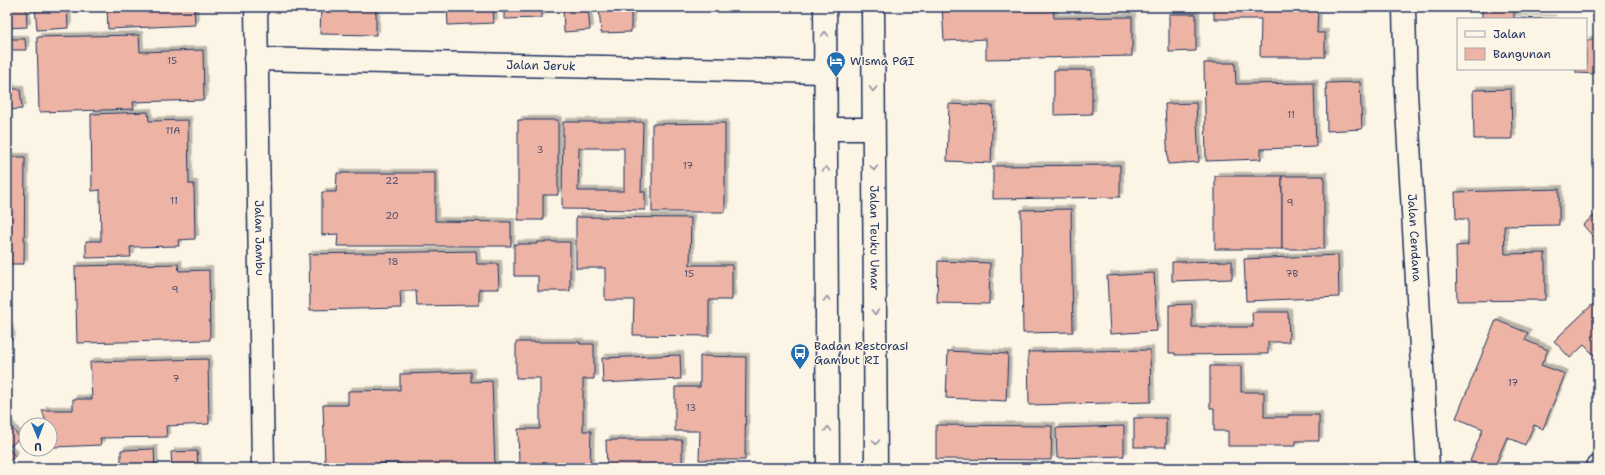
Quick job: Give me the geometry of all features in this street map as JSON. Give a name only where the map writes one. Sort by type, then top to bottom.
[{"type":"street","name":"Jalan Jambu","points":[[256,7],[263,468]]},
{"type":"street","points":[[825,7],[828,468]]},
{"type":"street","name":"Jalan Teuku Umar","points":[[873,7],[876,468]]},
{"type":"street","name":"Jalan Cendana","points":[[1404,7],[1406,93],[1428,468]]},
{"type":"street","name":"Jalan Jeruk","points":[[256,59],[825,72]]},
{"type":"street","points":[[826,129],[873,129]]},
{"type":"building","points":[[7,7],[26,7],[27,27],[7,28]]},
{"type":"building","points":[[35,7],[67,7],[68,28],[37,30]]},
{"type":"building","points":[[107,7],[194,7],[195,25],[108,29]]},
{"type":"building","points":[[321,7],[376,7],[376,35],[320,34]]},
{"type":"building","points":[[447,7],[493,7],[494,23],[448,25]]},
{"type":"building","points":[[504,7],[542,7],[542,18],[504,19]]},
{"type":"building","points":[[563,7],[588,7],[590,30],[564,32]]},
{"type":"building","points":[[599,7],[631,7],[631,32],[601,33]]},
{"type":"building","points":[[730,7],[730,8],[636,8]]},
{"type":"building","points":[[942,7],[1053,7],[1054,18],[1132,17],[1132,56],[986,59],[986,39],[944,41]]},
{"type":"building","points":[[1214,7],[1318,7],[1317,33],[1325,33],[1325,57],[1260,57],[1261,19],[1214,19]]},
{"type":"building","points":[[1482,7],[1514,7],[1514,18],[1482,18]]},
{"type":"building","points":[[1169,14],[1196,14],[1196,51],[1169,52]]},
{"type":"building","points":[[139,35],[140,52],[203,50],[204,100],[133,102],[134,109],[39,112],[37,37]]},
{"type":"building","points":[[7,39],[25,39],[26,50],[7,50]]},
{"type":"building","points":[[1587,40],[1598,40],[1598,74],[1576,73],[1576,70],[1587,70]]},
{"type":"building","points":[[1204,63],[1235,63],[1236,84],[1314,83],[1316,147],[1261,149],[1261,159],[1206,161]]},
{"type":"building","points":[[1054,70],[1092,70],[1092,114],[1054,115]]},
{"type":"building","points":[[1360,82],[1362,129],[1327,131],[1326,83]]},
{"type":"building","points":[[7,89],[20,89],[22,109],[7,110]]},
{"type":"building","points":[[1511,89],[1512,139],[1474,139],[1473,90]]},
{"type":"building","points":[[1196,103],[1199,162],[1168,164],[1165,104]]},
{"type":"building","points":[[949,104],[993,106],[991,163],[947,161]]},
{"type":"building","points":[[148,112],[149,121],[188,120],[189,184],[194,184],[195,239],[178,240],[179,246],[130,247],[131,257],[86,258],[86,241],[101,241],[100,190],[92,191],[91,114]]},
{"type":"building","points":[[518,120],[558,120],[558,195],[543,195],[543,220],[518,220]]},
{"type":"building","points":[[563,122],[643,122],[641,192],[645,192],[645,210],[562,209]],"holes":[[[579,148],[624,148],[624,191],[578,191]]]},
{"type":"building","points":[[725,123],[725,212],[652,212],[652,124]]},
{"type":"building","points":[[7,157],[25,157],[24,264],[7,264]]},
{"type":"building","points":[[1120,165],[1120,197],[993,199],[993,166]]},
{"type":"building","points":[[337,173],[435,173],[435,221],[511,222],[511,246],[337,246],[338,234],[322,235],[322,192],[336,192]]},
{"type":"building","points":[[1215,176],[1282,176],[1282,249],[1215,249]]},
{"type":"building","points":[[1282,176],[1324,176],[1324,249],[1282,249]]},
{"type":"building","points":[[1559,189],[1559,225],[1504,226],[1505,254],[1545,253],[1545,300],[1457,301],[1456,246],[1468,245],[1468,219],[1456,219],[1455,192]]},
{"type":"building","points":[[1071,209],[1073,332],[1023,333],[1021,210]]},
{"type":"building","points":[[1598,213],[1598,242],[1583,225]]},
{"type":"building","points":[[576,217],[691,218],[690,265],[732,265],[732,300],[709,300],[709,336],[633,335],[634,300],[605,300],[605,268],[576,268]]},
{"type":"building","points":[[537,242],[570,242],[570,291],[538,291],[538,276],[514,276],[514,244],[537,244]]},
{"type":"building","points":[[476,251],[477,264],[498,264],[499,289],[479,289],[479,305],[417,306],[416,291],[400,291],[401,308],[310,310],[309,254]]},
{"type":"building","points":[[1338,255],[1339,297],[1246,301],[1244,259]]},
{"type":"building","points":[[938,261],[990,263],[989,304],[937,303]]},
{"type":"building","points":[[1232,261],[1232,279],[1172,281],[1172,262]]},
{"type":"building","points":[[178,264],[179,271],[209,270],[210,340],[77,343],[75,266]]},
{"type":"building","points":[[1154,273],[1157,331],[1110,334],[1107,276]]},
{"type":"building","points":[[1594,303],[1598,303],[1598,359],[1584,345],[1570,358],[1554,341]]},
{"type":"building","points":[[1192,304],[1192,327],[1253,327],[1252,312],[1288,312],[1289,342],[1268,342],[1268,354],[1175,355],[1175,353],[1169,353],[1169,305]]},
{"type":"building","points":[[1496,320],[1528,333],[1525,340],[1548,350],[1541,365],[1565,374],[1543,429],[1534,425],[1525,445],[1507,437],[1494,468],[1487,468],[1470,461],[1483,429],[1456,418]]},
{"type":"building","points":[[7,322],[12,339],[7,342]]},
{"type":"building","points":[[516,342],[580,342],[580,344],[594,344],[594,379],[583,379],[583,431],[591,431],[590,465],[519,465],[518,429],[540,429],[540,378],[516,378]]},
{"type":"building","points":[[1150,350],[1151,402],[1029,405],[1028,352]]},
{"type":"building","points":[[948,351],[1008,354],[1006,401],[946,398]]},
{"type":"building","points":[[680,355],[681,379],[603,383],[602,358]]},
{"type":"building","points":[[700,356],[746,357],[745,460],[699,460],[700,431],[675,431],[675,387],[700,387]]},
{"type":"building","points":[[208,359],[209,424],[166,426],[167,437],[100,438],[101,445],[58,447],[58,417],[44,417],[42,410],[73,410],[73,399],[92,399],[90,362]]},
{"type":"building","points":[[1210,366],[1241,366],[1241,392],[1264,392],[1264,417],[1319,415],[1319,441],[1296,441],[1296,446],[1228,446],[1228,431],[1214,431],[1214,408],[1210,408]]},
{"type":"building","points":[[471,372],[471,382],[492,381],[495,468],[400,468],[400,463],[325,465],[323,405],[348,405],[348,391],[400,390],[400,374]]},
{"type":"building","points":[[1134,418],[1166,418],[1166,447],[1134,447]]},
{"type":"building","points":[[7,422],[18,436],[18,440],[8,448],[15,456],[7,463]]},
{"type":"building","points":[[936,425],[1052,426],[1051,460],[936,459]]},
{"type":"building","points":[[1124,426],[1124,456],[1057,458],[1056,428]]},
{"type":"building","points":[[606,440],[682,440],[682,468],[607,468]]},
{"type":"building","points":[[154,449],[155,468],[121,468],[121,450]]},
{"type":"building","points":[[197,451],[198,468],[172,468],[171,452]]},
{"type":"place","name":"Wisma PGI","points":[[836,78]]},
{"type":"place","name":"Badan Restorasi Gambut RI","points":[[800,370]]}]
